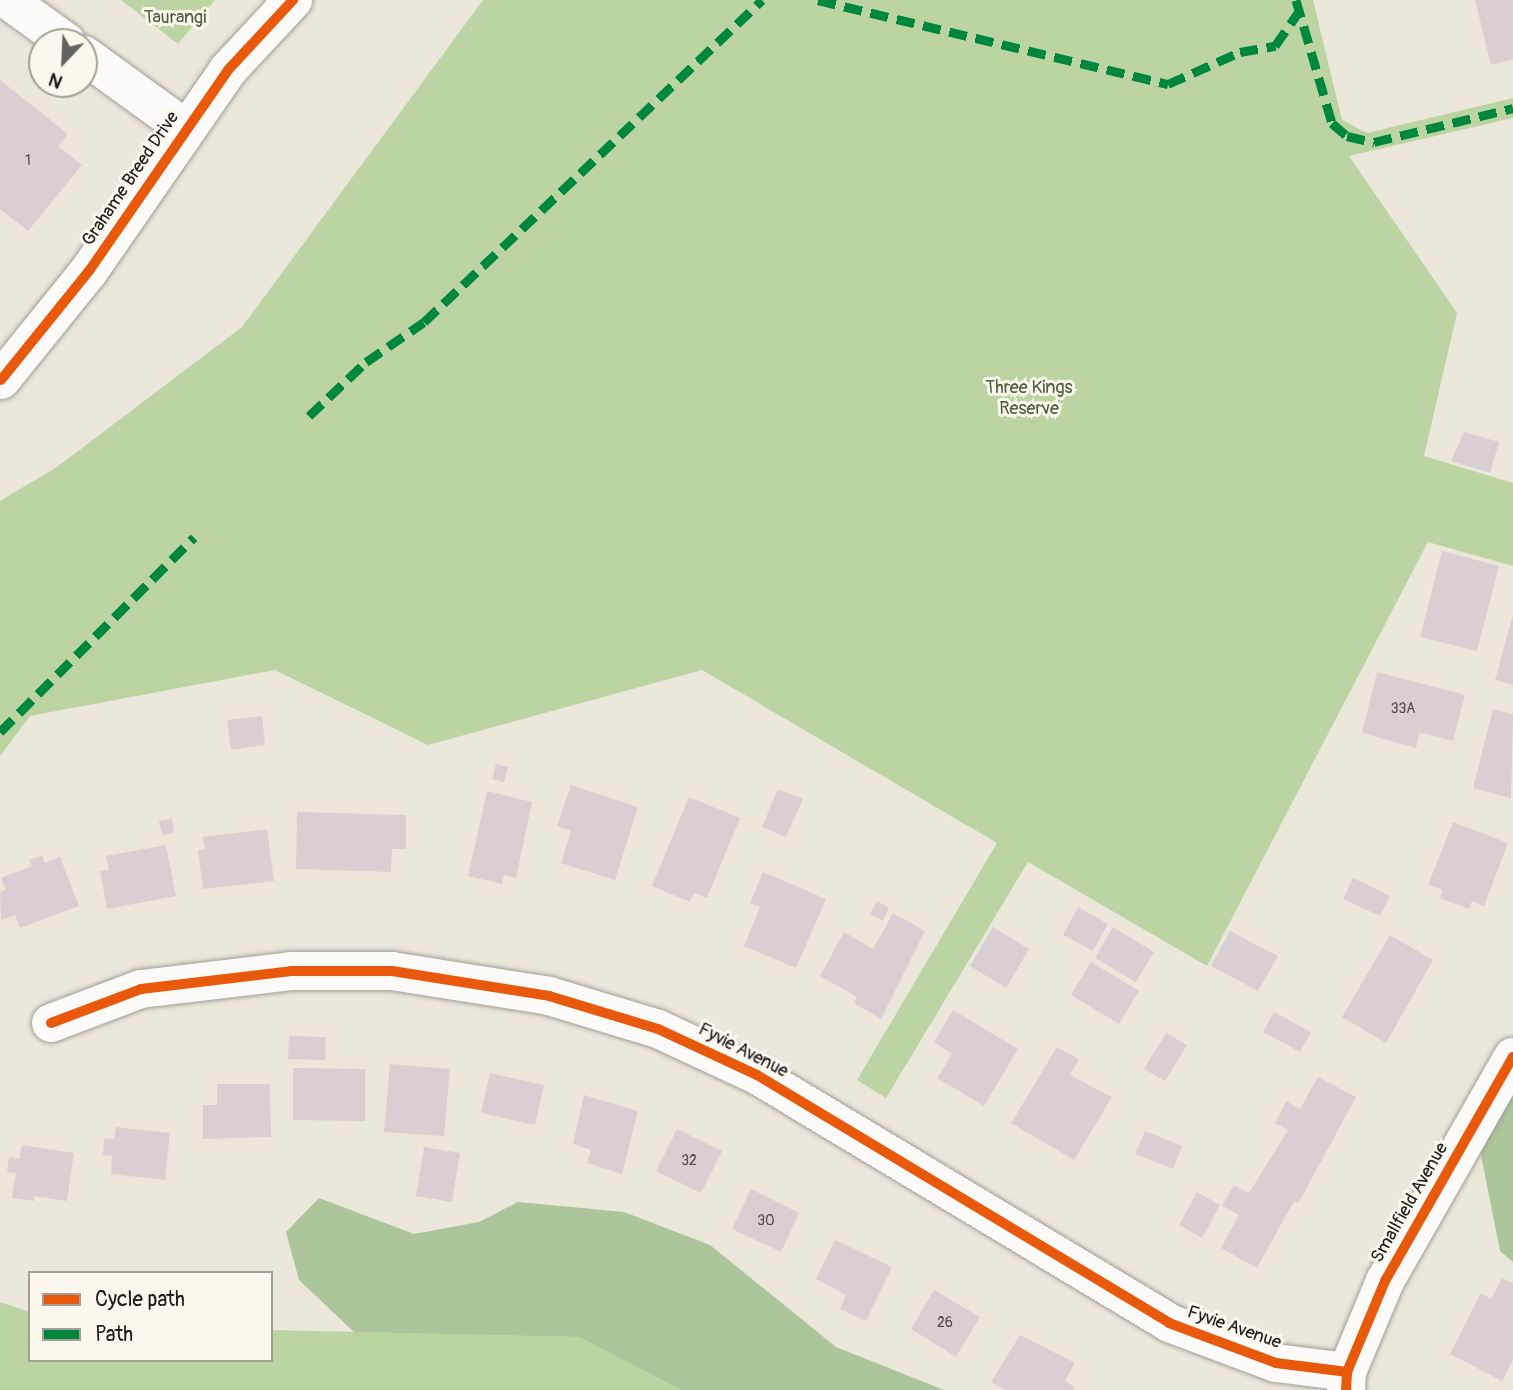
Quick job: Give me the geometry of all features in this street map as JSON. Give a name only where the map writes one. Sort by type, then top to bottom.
[{"type":"street","points":[[8,0],[47,28]]},
{"type":"street","name":"Grahame Breed Drive","points":[[1,380],[89,271],[228,71],[293,0]]},
{"type":"street","points":[[98,65],[186,129]]},
{"type":"street","name":"Fyvie Avenue","points":[[51,1023],[141,989],[291,971],[392,971],[549,996],[658,1029],[757,1075],[1169,1323],[1276,1363],[1347,1381]]},
{"type":"street","name":"Smallfield Avenue","points":[[1347,1381],[1385,1281],[1513,1057]]},
{"type":"green space","name":"Taurangi","points":[[121,0],[215,0],[178,44]]},
{"type":"green space","name":"Three Kings Reserve","points":[[483,0],[1313,0],[1342,120],[1367,133],[1513,98],[1513,118],[1349,156],[1457,313],[1424,456],[1513,483],[1513,566],[1428,542],[1207,966],[1028,862],[886,1098],[857,1080],[997,843],[702,670],[428,745],[275,670],[30,716],[0,756],[0,501],[57,467],[242,327]]},
{"type":"green space","points":[[1513,1095],[1513,1262],[1500,1251],[1480,1150]]},
{"type":"green space","points":[[319,1198],[414,1234],[479,1222],[518,1202],[624,1212],[710,1245],[836,1347],[944,1390],[681,1390],[579,1337],[354,1332],[299,1280],[286,1232]]},
{"type":"green space","points":[[0,1302],[28,1311],[28,1362],[273,1362],[273,1330],[579,1337],[681,1390],[0,1390]]},
{"type":"building","points":[[1475,0],[1513,0],[1513,59],[1491,65]]},
{"type":"building","points":[[0,80],[68,134],[58,146],[82,165],[28,231],[0,209]]},
{"type":"building","points":[[1464,432],[1499,442],[1490,473],[1451,461]]},
{"type":"building","points":[[1442,551],[1499,566],[1477,651],[1420,637]]},
{"type":"building","points":[[1513,618],[1513,685],[1495,680]]},
{"type":"building","points":[[1377,672],[1465,695],[1453,741],[1420,732],[1416,748],[1362,733]]},
{"type":"building","points":[[1493,709],[1513,714],[1511,798],[1473,788]]},
{"type":"building","points":[[262,716],[265,745],[231,750],[227,720]]},
{"type":"building","points":[[496,764],[508,767],[504,782],[492,779]]},
{"type":"building","points":[[571,785],[638,807],[615,880],[561,863],[571,831],[557,826]]},
{"type":"building","points":[[778,789],[803,799],[786,837],[762,827]]},
{"type":"building","points":[[487,791],[532,802],[516,878],[504,875],[502,884],[468,876]]},
{"type":"building","points":[[689,797],[740,818],[707,898],[694,893],[690,902],[652,886]]},
{"type":"building","points":[[297,812],[406,815],[406,849],[392,849],[391,872],[296,869]]},
{"type":"building","points":[[172,819],[174,833],[162,835],[159,821]]},
{"type":"building","points":[[1453,822],[1508,843],[1484,906],[1472,901],[1469,909],[1440,898],[1443,890],[1428,885]]},
{"type":"building","points":[[267,829],[274,881],[203,889],[198,850],[205,849],[203,837]]},
{"type":"building","points":[[166,845],[176,896],[107,909],[100,871],[109,870],[106,856]]},
{"type":"building","points":[[42,856],[45,863],[60,857],[79,906],[20,928],[15,915],[1,920],[0,892],[6,890],[1,878],[32,866],[29,860]]},
{"type":"building","points":[[763,872],[826,899],[796,968],[744,946],[760,907],[750,903]]},
{"type":"building","points":[[1353,878],[1390,896],[1380,916],[1343,899]]},
{"type":"building","points":[[877,901],[889,908],[883,921],[870,914]]},
{"type":"building","points":[[1078,907],[1108,924],[1093,951],[1063,935]]},
{"type":"building","points":[[893,913],[925,931],[881,1019],[854,1003],[857,997],[820,976],[844,932],[873,949]]},
{"type":"building","points":[[993,927],[1029,949],[1006,988],[970,966]]},
{"type":"building","points":[[1113,927],[1154,952],[1136,982],[1095,958]]},
{"type":"building","points":[[1230,931],[1278,956],[1258,991],[1211,966]]},
{"type":"building","points":[[1390,935],[1433,960],[1386,1043],[1342,1017]]},
{"type":"building","points":[[1091,962],[1139,991],[1119,1024],[1071,995]]},
{"type":"building","points":[[953,1010],[1018,1049],[984,1106],[937,1078],[952,1054],[934,1042]]},
{"type":"building","points":[[1274,1012],[1311,1032],[1300,1052],[1263,1032]]},
{"type":"building","points":[[1166,1033],[1187,1045],[1165,1081],[1144,1069]]},
{"type":"building","points":[[289,1036],[326,1037],[325,1060],[288,1059]]},
{"type":"building","points":[[1057,1047],[1079,1059],[1070,1075],[1112,1097],[1074,1160],[1011,1123]]},
{"type":"building","points":[[390,1064],[450,1069],[444,1136],[384,1132]]},
{"type":"building","points":[[293,1068],[365,1069],[365,1121],[293,1120]]},
{"type":"building","points":[[490,1073],[544,1085],[535,1125],[481,1113]]},
{"type":"building","points":[[1318,1077],[1356,1097],[1298,1204],[1294,1201],[1257,1268],[1221,1248],[1239,1215],[1222,1206],[1234,1185],[1249,1193],[1288,1130],[1275,1123],[1286,1101],[1300,1109]]},
{"type":"building","points":[[217,1084],[270,1084],[271,1137],[203,1139],[203,1105],[217,1105]]},
{"type":"building","points":[[584,1095],[638,1111],[622,1174],[587,1163],[591,1150],[573,1144]]},
{"type":"building","points":[[116,1127],[170,1133],[165,1180],[111,1174],[112,1156],[103,1155],[104,1138],[114,1139]]},
{"type":"building","points":[[677,1129],[722,1151],[701,1193],[656,1171]]},
{"type":"building","points":[[1145,1131],[1182,1146],[1173,1169],[1135,1154]]},
{"type":"building","points":[[22,1145],[74,1153],[67,1201],[34,1196],[34,1201],[12,1198],[16,1173],[7,1172],[9,1157],[19,1159]]},
{"type":"building","points":[[424,1147],[460,1153],[452,1202],[416,1196]]},
{"type":"building","points":[[751,1189],[799,1213],[781,1252],[732,1229]]},
{"type":"building","points":[[1197,1192],[1220,1205],[1202,1238],[1179,1225]]},
{"type":"building","points":[[835,1240],[892,1267],[866,1321],[840,1309],[846,1295],[816,1279]]},
{"type":"building","points":[[1502,1278],[1513,1283],[1513,1360],[1502,1381],[1450,1354],[1481,1293],[1491,1299]]},
{"type":"building","points":[[934,1290],[980,1317],[956,1357],[911,1329]]},
{"type":"building","points":[[1020,1335],[1075,1363],[1065,1381],[1075,1387],[1073,1390],[1005,1390],[991,1382]]},
{"type":"marked path","points":[[309,416],[366,362],[424,322],[762,0]]},
{"type":"marked path","points":[[818,0],[1168,84],[1240,52],[1275,46],[1300,10]]},
{"type":"marked path","points":[[1296,0],[1332,123],[1347,136],[1374,142],[1513,108]]},
{"type":"marked path","points":[[0,732],[194,537]]},
{"type":"cycle path","points":[[1,380],[89,271],[228,70],[293,0]]},
{"type":"cycle path","points":[[51,1023],[141,989],[291,971],[392,971],[549,996],[658,1029],[757,1075],[1169,1323],[1276,1363],[1347,1372],[1346,1390]]},
{"type":"cycle path","points":[[1347,1372],[1385,1281],[1513,1057]]}]
